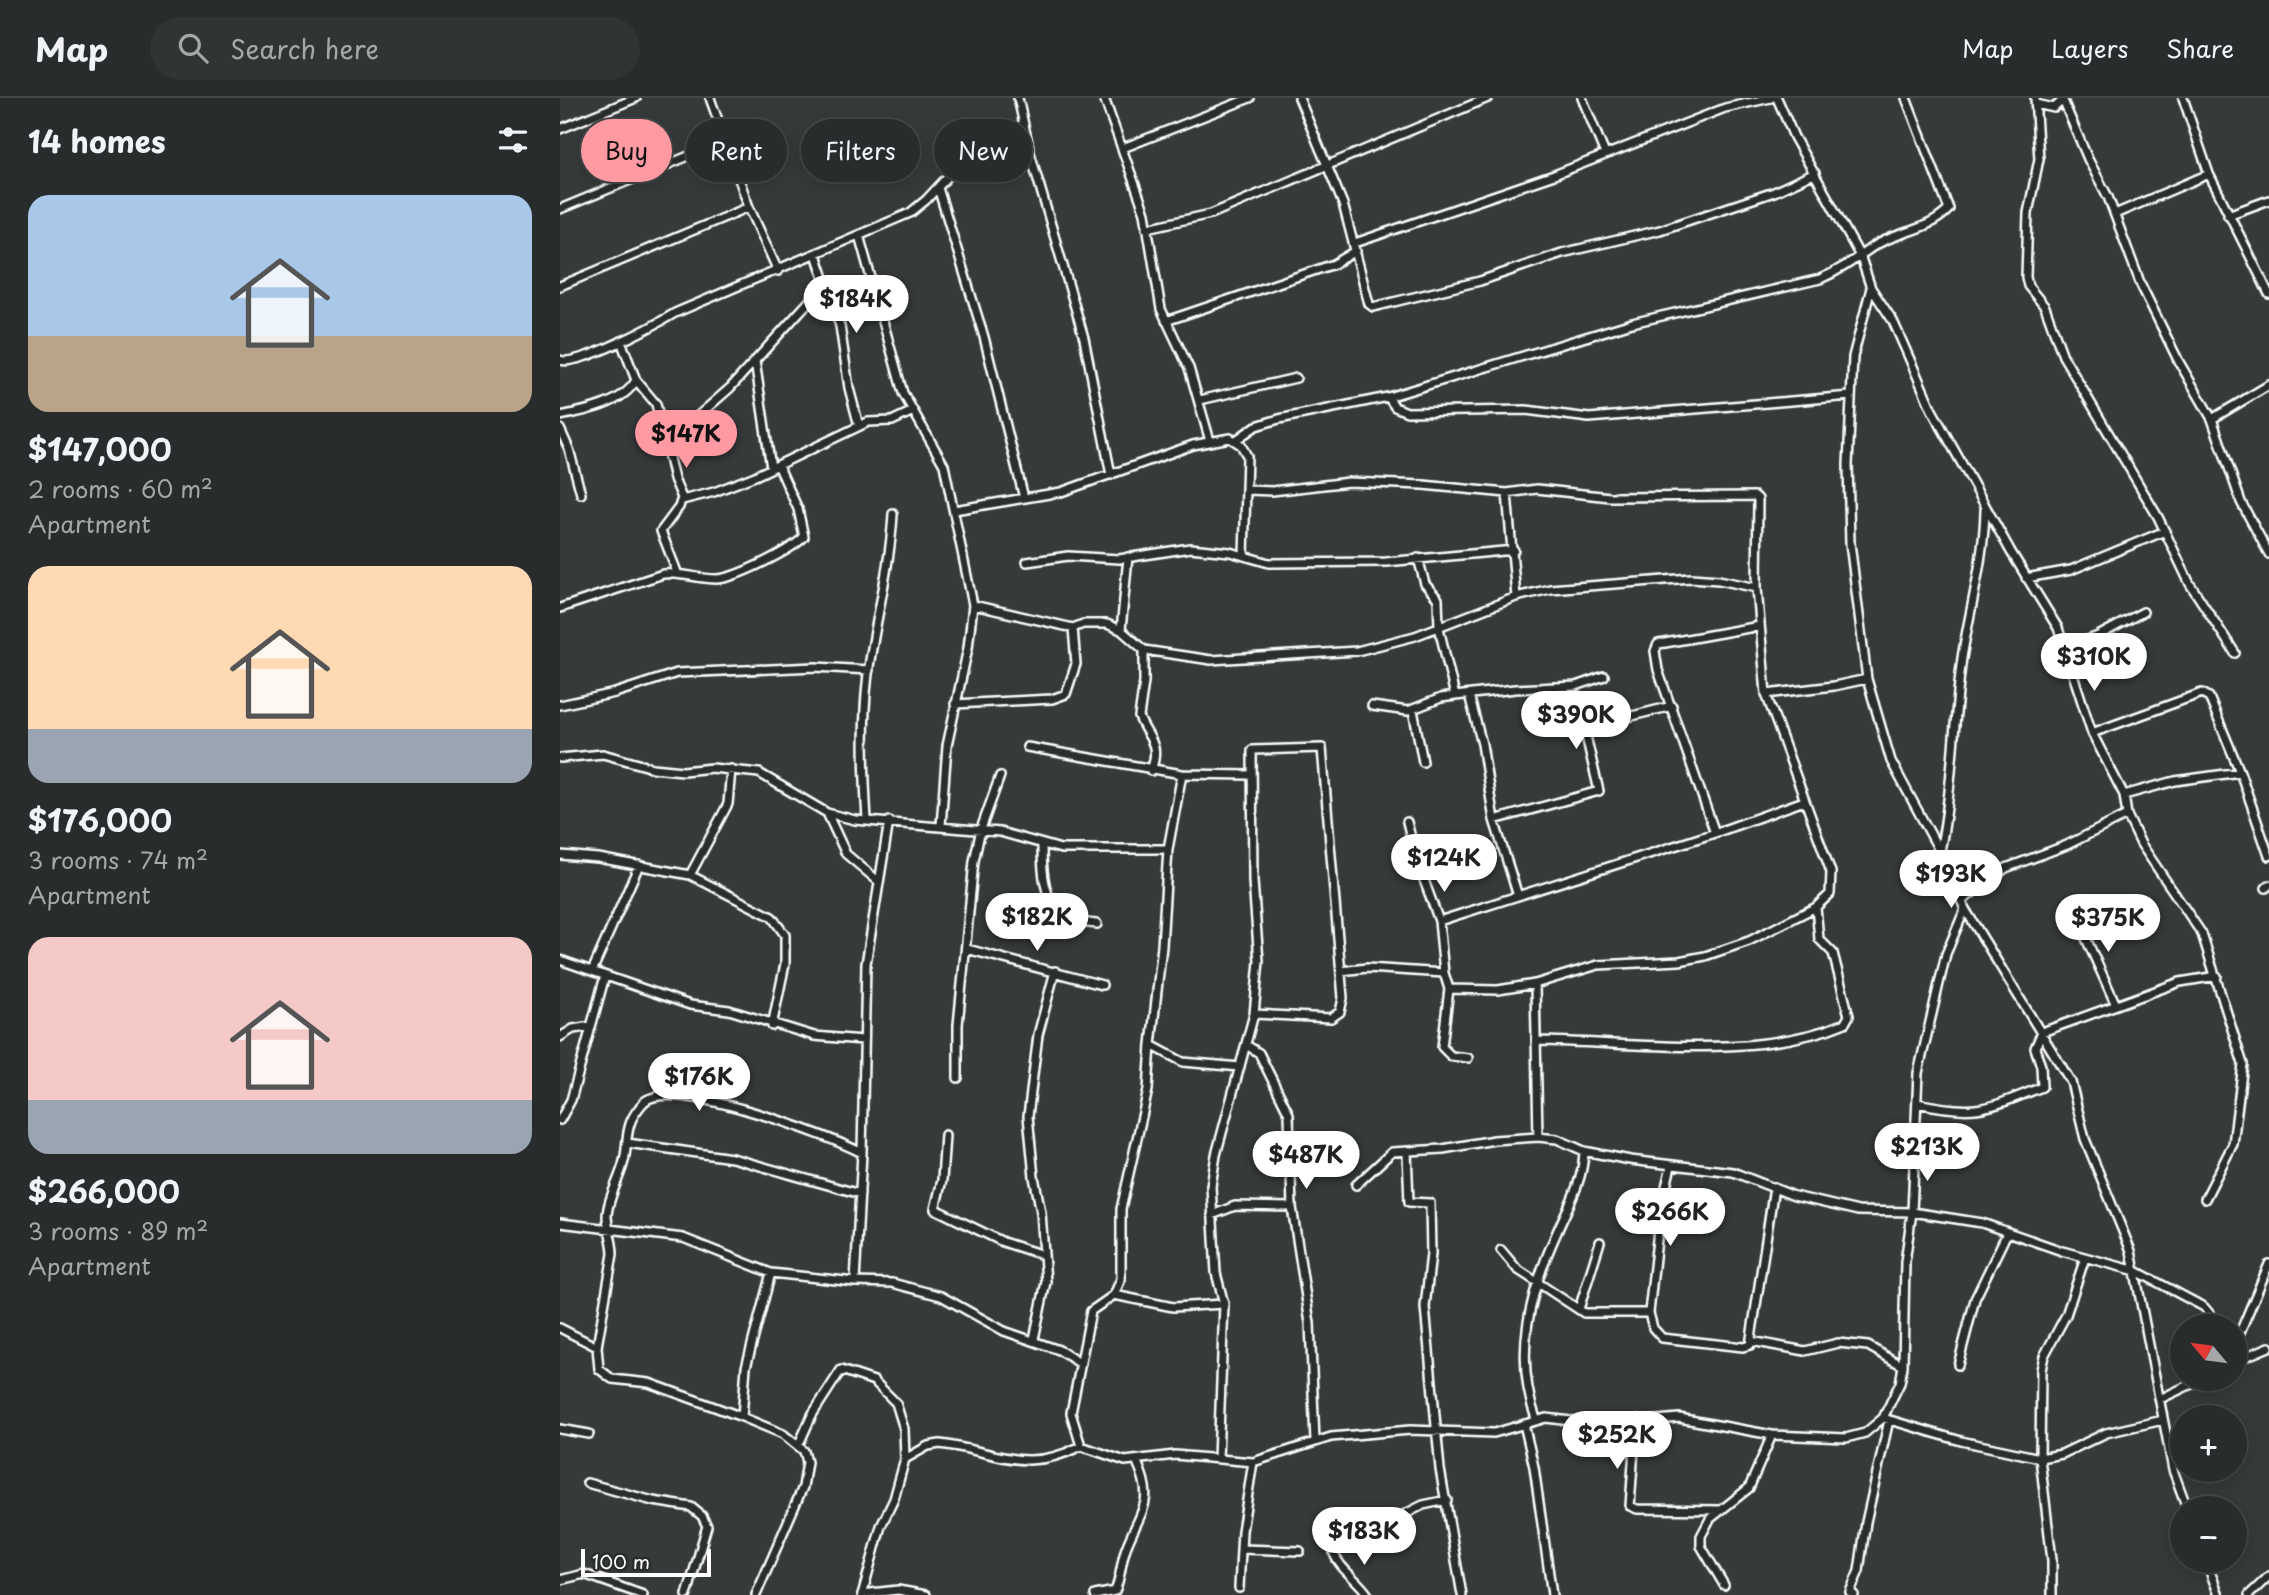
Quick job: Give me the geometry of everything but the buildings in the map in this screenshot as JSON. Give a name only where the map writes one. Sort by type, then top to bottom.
[{"type":"street","points":[[611,98],[615,107]]},
{"type":"street","points":[[560,129],[636,98]]},
{"type":"street","points":[[710,98],[717,119]]},
{"type":"street","points":[[1104,98],[1142,200],[1157,292],[1166,321],[1180,345],[1200,400],[1210,440]]},
{"type":"street","points":[[1123,148],[1251,98]]},
{"type":"street","points":[[1298,98],[1356,247],[1361,277],[1369,304],[1373,307],[1480,281],[1562,253],[1660,230],[1774,192],[1815,173]]},
{"type":"street","points":[[1147,228],[1211,214],[1488,98]]},
{"type":"street","points":[[1582,98],[1605,154]]},
{"type":"street","points":[[1166,321],[1334,264],[1356,247],[1725,108],[1771,98]]},
{"type":"street","points":[[1777,98],[1794,137],[1861,258],[1871,288],[1893,321],[1932,410],[2026,578],[2058,628],[2092,733],[2124,795],[2127,815],[2141,844],[2202,934],[2243,1064],[2233,1144],[2206,1199]]},
{"type":"street","points":[[1236,440],[1256,426],[1279,419],[1388,397],[1632,324],[1820,279],[1861,258],[1871,248],[1929,225],[1949,209],[1906,98]]},
{"type":"street","points":[[2183,98],[2208,174],[2269,294]]},
{"type":"street","points":[[1020,99],[1022,119]]},
{"type":"street","points":[[2235,653],[2190,584],[2165,531],[2063,356],[2045,307],[2028,286],[2028,213],[2039,159],[2036,101],[2054,107],[2063,99],[2115,214],[2141,285],[2179,362],[2212,419],[2241,502],[2269,554]]},
{"type":"street","points":[[1032,156],[1084,338],[1111,475]]},
{"type":"street","points":[[560,209],[686,157]]},
{"type":"street","points":[[2115,214],[2208,174]]},
{"type":"street","points":[[740,182],[778,271]]},
{"type":"street","points":[[560,360],[574,360],[651,329],[675,313],[910,213],[944,182]]},
{"type":"street","points":[[938,188],[987,347],[1024,498]]},
{"type":"street","points":[[2228,215],[2269,200]]},
{"type":"street","points":[[560,286],[749,207]]},
{"type":"street","points":[[859,235],[893,365],[913,411],[944,465],[973,605],[947,746],[941,826]]},
{"type":"street","points":[[816,254],[840,326],[849,388],[859,426]]},
{"type":"street","points":[[667,443],[755,361],[826,283]]},
{"type":"street","points":[[1871,288],[1853,357],[1848,465],[1850,543],[1867,678],[1891,761],[1940,852],[1965,909],[2071,1082],[2085,1139],[2136,1270],[2173,1470],[2183,1496]]},
{"type":"street","points":[[621,341],[636,380],[656,404],[681,500]]},
{"type":"street","points":[[560,608],[677,572],[696,578],[720,579],[792,549],[804,537],[798,509],[775,467],[755,361]]},
{"type":"street","points":[[1200,400],[1296,377]]},
{"type":"street","points":[[560,416],[615,399],[630,390],[636,380]]},
{"type":"street","points":[[2212,419],[2269,385]]},
{"type":"street","points":[[1388,397],[1395,407],[1407,412],[1526,410],[1590,418],[1851,396]]},
{"type":"street","points":[[677,572],[661,531],[681,500],[714,492],[775,467],[859,426],[892,421],[913,411]]},
{"type":"street","points":[[560,429],[569,449],[581,494]]},
{"type":"street","points":[[954,510],[1061,492],[1210,440],[1230,438],[1236,440],[1247,456],[1249,490],[1244,556]]},
{"type":"street","points":[[1249,490],[1272,491],[1349,482],[1507,493],[1537,489],[1610,497],[1755,496],[1758,499],[1757,588],[1766,694],[1831,872],[1830,894],[1816,908],[1749,941],[1705,956],[1679,961],[1598,964],[1535,984],[1498,990],[1448,989]]},
{"type":"street","points":[[1507,493],[1516,597]]},
{"type":"street","points":[[1940,852],[1950,803],[1962,659],[1985,538],[1986,508]]},
{"type":"street","points":[[867,820],[863,725],[869,670],[891,554],[893,514]]},
{"type":"street","points":[[2026,578],[2071,570],[2165,531]]},
{"type":"street","points":[[1027,562],[1056,557],[1128,557],[1190,548],[1244,556],[1269,563],[1386,562],[1514,550]]},
{"type":"street","points":[[1121,630],[1128,557]]},
{"type":"street","points":[[1418,558],[1425,584],[1437,599],[1439,628],[1455,696]]},
{"type":"street","points":[[973,605],[1073,628],[1083,624],[1107,624],[1121,630],[1144,650],[1211,660],[1357,651],[1439,628],[1516,597],[1583,586],[1691,578],[1719,580],[1757,588]]},
{"type":"street","points":[[2064,648],[2096,637],[2143,612]]},
{"type":"street","points":[[1715,833],[1658,670],[1655,651],[1658,645],[1760,626]]},
{"type":"street","points":[[955,704],[1052,699],[1066,694],[1076,664],[1073,628]]},
{"type":"street","points":[[1144,650],[1144,682],[1139,717],[1154,740],[1155,761],[1151,771]]},
{"type":"street","points":[[560,705],[615,693],[677,673],[815,667],[869,670]]},
{"type":"street","points":[[1372,706],[1394,711],[1413,710],[1441,698],[1515,689],[1576,686],[1604,676]]},
{"type":"street","points":[[1766,694],[1833,686],[1867,678]]},
{"type":"street","points":[[2092,733],[2202,693],[2208,697],[2240,772],[2269,856]]},
{"type":"street","points":[[1469,695],[1482,744],[1494,820],[1518,896]]},
{"type":"street","points":[[1494,820],[1599,791],[1586,736],[1588,730],[1592,726],[1672,706]]},
{"type":"street","points":[[1413,710],[1423,762]]},
{"type":"street","points":[[1027,747],[1124,763],[1151,771],[1250,775]]},
{"type":"street","points":[[1218,1459],[1224,1304],[1216,1273],[1211,1186],[1216,1155],[1248,1046],[1259,961],[1253,881],[1254,797],[1250,775],[1252,750],[1318,747],[1323,750],[1343,998],[1340,1012],[1336,1016],[1271,1017],[1254,1014]]},
{"type":"street","points":[[560,758],[603,754],[653,768],[731,769],[759,773],[827,813],[867,820],[1000,832],[1042,846],[1061,849],[1168,849]]},
{"type":"street","points":[[690,875],[728,804],[731,769]]},
{"type":"street","points":[[2124,795],[2175,781],[2240,772]]},
{"type":"street","points":[[1081,1446],[1071,1413],[1091,1311],[1114,1296],[1121,1279],[1121,1209],[1148,1090],[1168,849],[1182,774]]},
{"type":"street","points":[[958,1078],[958,1025],[974,861],[981,830],[1000,776]]},
{"type":"street","points":[[1439,921],[1715,833],[1804,801]]},
{"type":"street","points":[[827,813],[846,854],[878,881]]},
{"type":"street","points":[[1963,900],[2006,868],[2067,845],[2127,815]]},
{"type":"street","points":[[855,1282],[862,1153],[866,964],[889,821]]},
{"type":"street","points":[[1407,822],[1417,861],[1439,921],[1448,989],[1442,1047],[1451,1056],[1468,1058]]},
{"type":"street","points":[[1042,846],[1047,892],[1055,908],[1066,918],[1097,925]]},
{"type":"street","points":[[560,855],[639,865],[690,875],[720,888],[779,923],[785,935],[785,964],[772,1026]]},
{"type":"street","points":[[593,969],[639,865]]},
{"type":"street","points":[[1538,1041],[1710,1047],[1793,1040],[1845,1023],[1850,1016],[1833,953],[1819,939],[1816,908]]},
{"type":"street","points":[[1851,1594],[1859,1571],[1886,1419],[1900,1383],[1903,1366],[1905,1262],[1912,1212],[1918,1073],[1937,1000],[1945,954],[1965,909]]},
{"type":"street","points":[[2075,914],[2116,1004]]},
{"type":"street","points":[[967,949],[1101,985]]},
{"type":"street","points":[[560,960],[593,969],[690,1005],[729,1010],[772,1026],[814,1036],[863,1040]]},
{"type":"street","points":[[1341,971],[1367,968],[1444,973]]},
{"type":"street","points":[[1034,1339],[1044,1299],[1043,1255],[1041,1212],[1034,1177],[1028,1116],[1038,1035],[1055,971]]},
{"type":"street","points":[[560,1120],[571,1100],[605,975]]},
{"type":"street","points":[[1917,1103],[1950,1110],[1979,1110],[2000,1106],[2042,1087],[2041,1066],[2035,1048],[2042,1032],[2180,982],[2217,976]]},
{"type":"street","points":[[1535,984],[1538,1137]]},
{"type":"street","points":[[560,1037],[573,1028],[591,1026]]},
{"type":"street","points":[[1151,1045],[1183,1062],[1240,1067]]},
{"type":"street","points":[[1248,1046],[1259,1053],[1287,1107],[1292,1206],[1310,1323],[1315,1440]]},
{"type":"street","points":[[756,1595],[803,1487],[807,1462],[799,1444],[742,1417],[649,1383],[612,1379],[600,1369],[597,1347],[613,1254],[607,1217],[630,1124],[646,1100],[677,1094],[802,1127],[833,1138],[862,1153]]},
{"type":"street","points":[[945,1135],[942,1180],[935,1209],[1003,1242],[1043,1255]]},
{"type":"street","points":[[1356,1185],[1392,1152],[1538,1137],[1557,1139],[1584,1151],[1671,1166],[1733,1172],[1805,1199],[1858,1211],[1912,1212],[1982,1223],[2085,1258],[2136,1270],[2204,1307],[2210,1314]]},
{"type":"street","points":[[627,1143],[745,1161],[860,1194]]},
{"type":"street","points":[[1536,1419],[1528,1393],[1524,1344],[1528,1308],[1576,1191],[1584,1151]]},
{"type":"street","points":[[1408,1152],[1409,1202],[1430,1203],[1432,1254],[1425,1307],[1439,1432],[1440,1469],[1447,1500],[1455,1571],[1462,1595]]},
{"type":"street","points":[[1671,1166],[1660,1212],[1649,1313],[1653,1328],[1662,1338],[1747,1347],[1751,1341],[1774,1187]]},
{"type":"street","points":[[1212,1215],[1235,1206],[1292,1206]]},
{"type":"street","points":[[560,1223],[683,1238],[771,1273],[892,1283],[941,1296],[1004,1331],[1034,1339],[1081,1364]]},
{"type":"street","points":[[1958,1365],[1976,1300],[2007,1233]]},
{"type":"street","points":[[1578,1309],[1600,1242]]},
{"type":"street","points":[[1501,1250],[1517,1269],[1589,1314],[1649,1313]]},
{"type":"street","points":[[2052,1595],[2052,1560],[2040,1458],[2044,1356],[2066,1315],[2085,1258]]},
{"type":"street","points":[[2247,1317],[2269,1264]]},
{"type":"street","points":[[742,1417],[746,1367],[771,1273]]},
{"type":"street","points":[[1114,1296],[1173,1307],[1224,1304]]},
{"type":"street","points":[[560,1328],[597,1347]]},
{"type":"street","points":[[1751,1341],[1805,1351],[1838,1343],[1868,1346],[1903,1366]]},
{"type":"street","points":[[2247,1356],[2269,1347]]},
{"type":"street","points":[[799,1444],[812,1415],[841,1370],[874,1381],[896,1403],[904,1429],[905,1459],[894,1499],[881,1526],[862,1595],[898,1590],[926,1595]]},
{"type":"street","points":[[2160,1399],[2177,1391]]},
{"type":"street","points":[[905,1459],[928,1446],[940,1444],[1041,1461],[1058,1457],[1081,1446],[1095,1448],[1115,1458],[1137,1462],[1175,1455],[1253,1462],[1315,1440],[1373,1431],[1494,1433],[1536,1419],[1604,1425],[1679,1418],[1772,1435],[1855,1436],[1865,1433],[1886,1419]]},
{"type":"street","points":[[1886,1419],[1961,1441],[2040,1458],[2062,1454],[2106,1433],[2163,1420]]},
{"type":"street","points":[[1636,1420],[1630,1506],[1637,1509],[1721,1510]]},
{"type":"street","points":[[1524,1424],[1534,1467],[1552,1595]]},
{"type":"street","points":[[560,1429],[589,1434]]},
{"type":"street","points":[[1724,1585],[1700,1541],[1704,1528],[1721,1510],[1749,1488],[1772,1435]]},
{"type":"street","points":[[1096,1595],[1115,1591],[1126,1549],[1147,1507],[1144,1477],[1137,1462]]},
{"type":"street","points":[[1239,1588],[1248,1487],[1253,1462]]},
{"type":"street","points":[[587,1483],[653,1501],[691,1507],[702,1516],[707,1526],[702,1553],[687,1595]]},
{"type":"street","points":[[1368,1595],[1357,1579],[1338,1564],[1334,1554],[1342,1538],[1353,1530],[1379,1527],[1423,1505],[1447,1500]]},
{"type":"street","points":[[1242,1549],[1300,1551]]},
{"type":"street","points":[[2211,1573],[2219,1595]]},
{"type":"street","points":[[560,1580],[584,1574],[643,1595]]},
{"type":"street","points":[[2249,1595],[2269,1576]]}]
